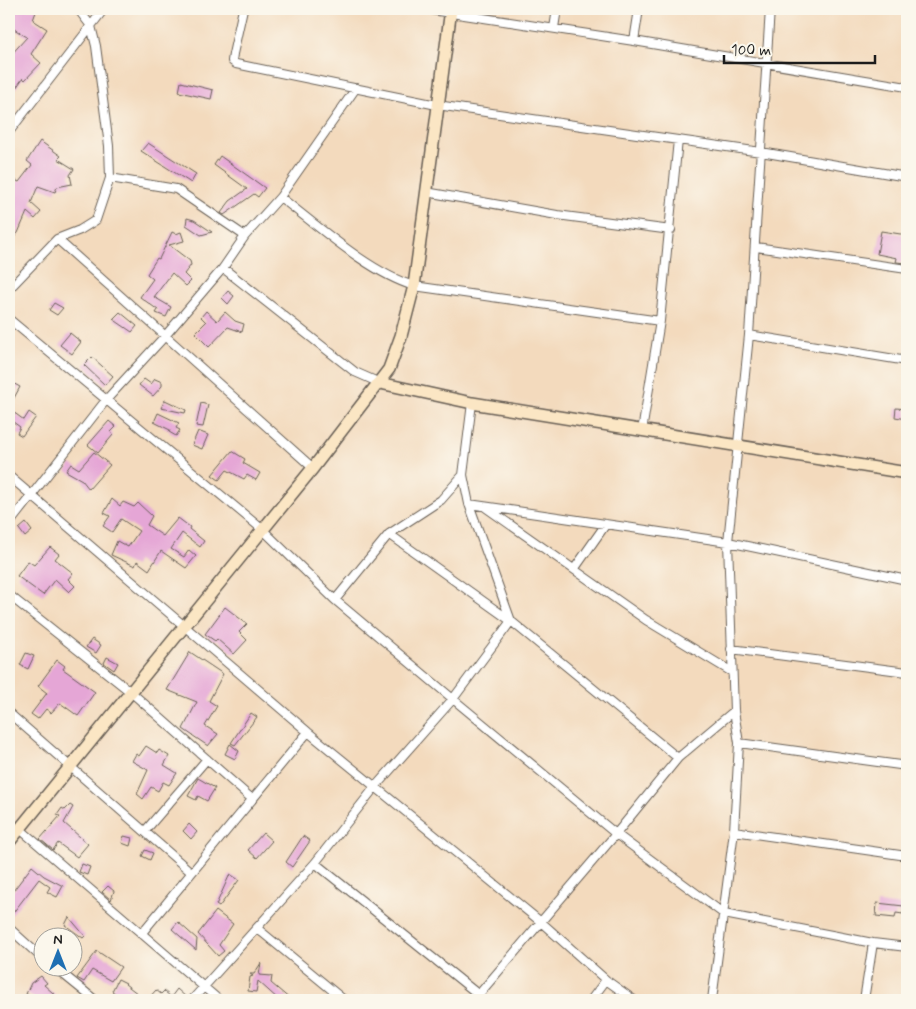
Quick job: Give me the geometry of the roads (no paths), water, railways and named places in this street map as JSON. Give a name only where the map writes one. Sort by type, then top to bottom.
[{"type":"main road","points":[[9,842],[313,468],[389,369],[398,345],[414,286],[451,11]]},
{"type":"main road","points":[[380,383],[472,403],[907,473]]},
{"type":"street","points":[[9,289],[57,239],[80,230],[96,220],[110,178],[109,146],[96,46],[91,26],[78,9]]},
{"type":"street","points":[[9,132],[104,9]]},
{"type":"street","points":[[244,9],[232,54],[234,63],[438,105],[761,152],[907,177]]},
{"type":"street","points":[[425,9],[451,11],[907,87]]},
{"type":"street","points":[[554,28],[557,9]]},
{"type":"street","points":[[634,41],[639,9]]},
{"type":"street","points":[[712,1000],[734,831],[739,743],[734,712],[728,542],[756,247],[770,9]]},
{"type":"street","points":[[9,524],[106,400],[165,336],[222,268],[245,236],[280,197],[356,88]]},
{"type":"street","points":[[642,431],[660,321],[671,230],[678,140]]},
{"type":"street","points":[[110,178],[176,189],[245,236]]},
{"type":"street","points":[[426,192],[558,215],[671,230]]},
{"type":"street","points":[[280,197],[380,272],[414,286],[660,321]]},
{"type":"street","points":[[57,239],[313,468]]},
{"type":"street","points":[[756,247],[907,269]]},
{"type":"street","points":[[222,268],[355,372],[380,383]]},
{"type":"street","points":[[9,319],[263,530],[335,600],[453,699],[616,834],[724,914],[873,943],[907,947]]},
{"type":"street","points":[[749,334],[907,361]]},
{"type":"street","points":[[472,403],[463,475],[469,504],[512,621]]},
{"type":"street","points":[[335,600],[389,534],[441,500],[463,475]]},
{"type":"street","points":[[9,476],[308,732],[541,922],[606,980],[634,1000]]},
{"type":"street","points":[[469,504],[728,542],[907,580]]},
{"type":"street","points":[[483,506],[575,568],[646,620],[732,672]]},
{"type":"street","points":[[575,568],[606,524]]},
{"type":"street","points":[[389,534],[512,621],[678,758]]},
{"type":"street","points":[[9,595],[132,692],[252,800]]},
{"type":"street","points":[[192,1000],[258,929],[315,863],[375,787],[453,699],[512,621]]},
{"type":"street","points":[[731,649],[907,672]]},
{"type":"street","points":[[315,863],[477,998],[678,758],[734,712]]},
{"type":"street","points":[[9,714],[191,872]]},
{"type":"street","points":[[141,934],[308,732]]},
{"type":"street","points":[[739,743],[907,766]]},
{"type":"street","points":[[145,831],[207,759]]},
{"type":"street","points":[[20,829],[219,1000]]},
{"type":"street","points":[[734,831],[907,856]]},
{"type":"street","points":[[9,928],[32,949]]},
{"type":"street","points":[[258,929],[344,1000]]},
{"type":"street","points":[[864,1000],[873,943]]},
{"type":"street","points":[[66,976],[95,1000]]},
{"type":"street","points":[[590,1000],[606,980]]}]
